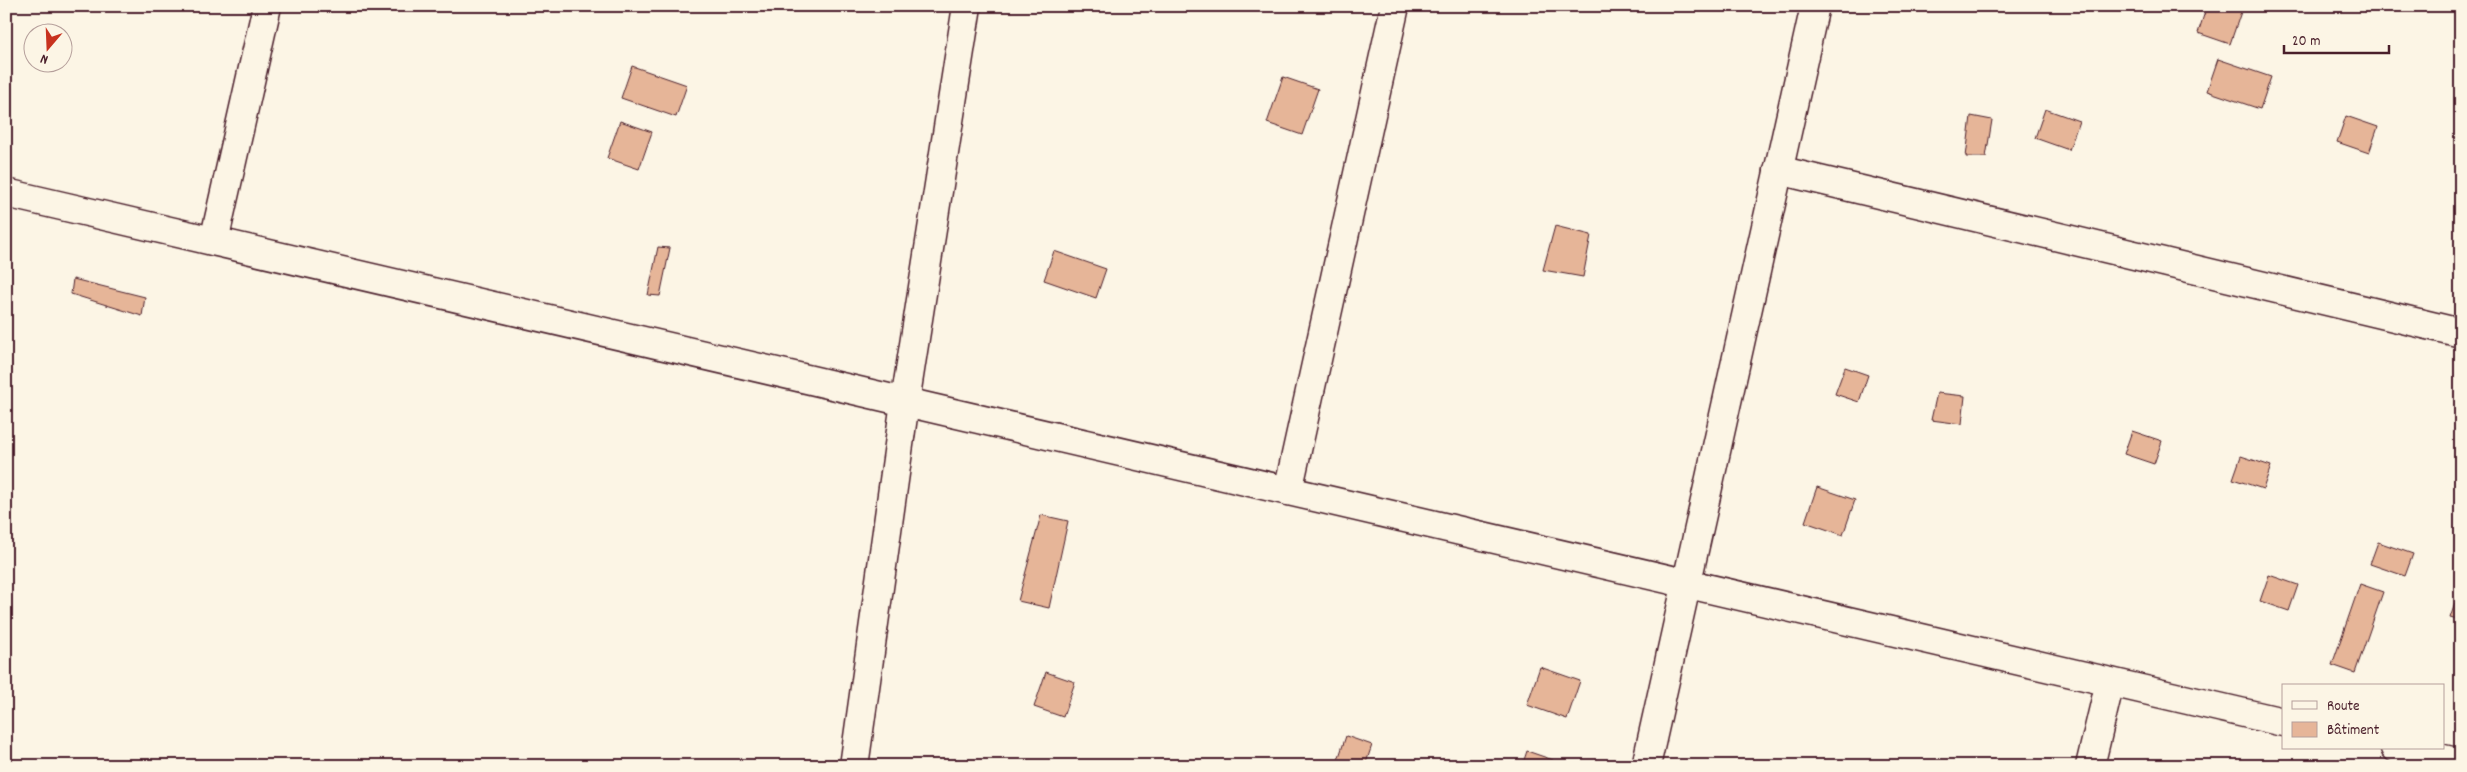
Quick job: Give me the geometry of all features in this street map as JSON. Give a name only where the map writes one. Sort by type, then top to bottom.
[{"type":"street","points":[[214,241],[267,6]]},
{"type":"street","points":[[854,766],[905,402],[967,6]]},
{"type":"street","points":[[1288,491],[1395,6]]},
{"type":"street","points":[[1646,766],[1815,6]]},
{"type":"street","points":[[1778,170],[2461,333]]},
{"type":"street","points":[[6,193],[2282,722]]},
{"type":"street","points":[[2090,766],[2110,682]]},
{"type":"street","points":[[2403,750],[2461,764]]},
{"type":"building","points":[[2207,6],[2243,6],[2230,44],[2198,33]]},
{"type":"building","points":[[2218,59],[2271,77],[2260,109],[2207,91]]},
{"type":"building","points":[[632,66],[687,85],[676,117],[621,98]]},
{"type":"building","points":[[1283,77],[1318,89],[1302,135],[1267,123]]},
{"type":"building","points":[[2045,109],[2079,121],[2069,150],[2035,138]]},
{"type":"building","points":[[1971,116],[1992,120],[1986,157],[1966,157]]},
{"type":"building","points":[[2346,116],[2378,127],[2369,153],[2337,142]]},
{"type":"building","points":[[620,121],[652,132],[639,169],[607,158]]},
{"type":"building","points":[[1555,226],[1591,235],[1583,277],[1543,270]]},
{"type":"building","points":[[658,247],[670,248],[660,296],[648,295]]},
{"type":"building","points":[[1054,251],[1106,269],[1096,298],[1044,280]]},
{"type":"building","points":[[73,279],[145,297],[142,316],[71,294]]},
{"type":"building","points":[[1845,367],[1868,375],[1859,402],[1835,394]]},
{"type":"building","points":[[1937,393],[1965,396],[1962,424],[1931,420]]},
{"type":"building","points":[[2132,431],[2162,441],[2154,464],[2124,454]]},
{"type":"building","points":[[2241,456],[2271,466],[2263,489],[2233,479]]},
{"type":"building","points":[[1817,487],[1855,500],[1843,535],[1805,522]]},
{"type":"building","points":[[1041,515],[1068,521],[1049,608],[1018,601]]},
{"type":"building","points":[[2378,542],[2413,554],[2405,576],[2370,564]]},
{"type":"building","points":[[2269,575],[2298,585],[2289,611],[2260,601]]},
{"type":"building","points":[[2360,584],[2383,592],[2355,673],[2332,665]]},
{"type":"building","points":[[2461,586],[2461,621],[2450,618]]},
{"type":"building","points":[[1540,667],[1580,681],[1567,719],[1527,705]]},
{"type":"building","points":[[1046,672],[1075,682],[1063,717],[1034,707]]},
{"type":"building","points":[[1346,736],[1372,745],[1365,766],[1336,766]]},
{"type":"building","points":[[1527,751],[1553,760],[1551,766],[1522,766]]}]
